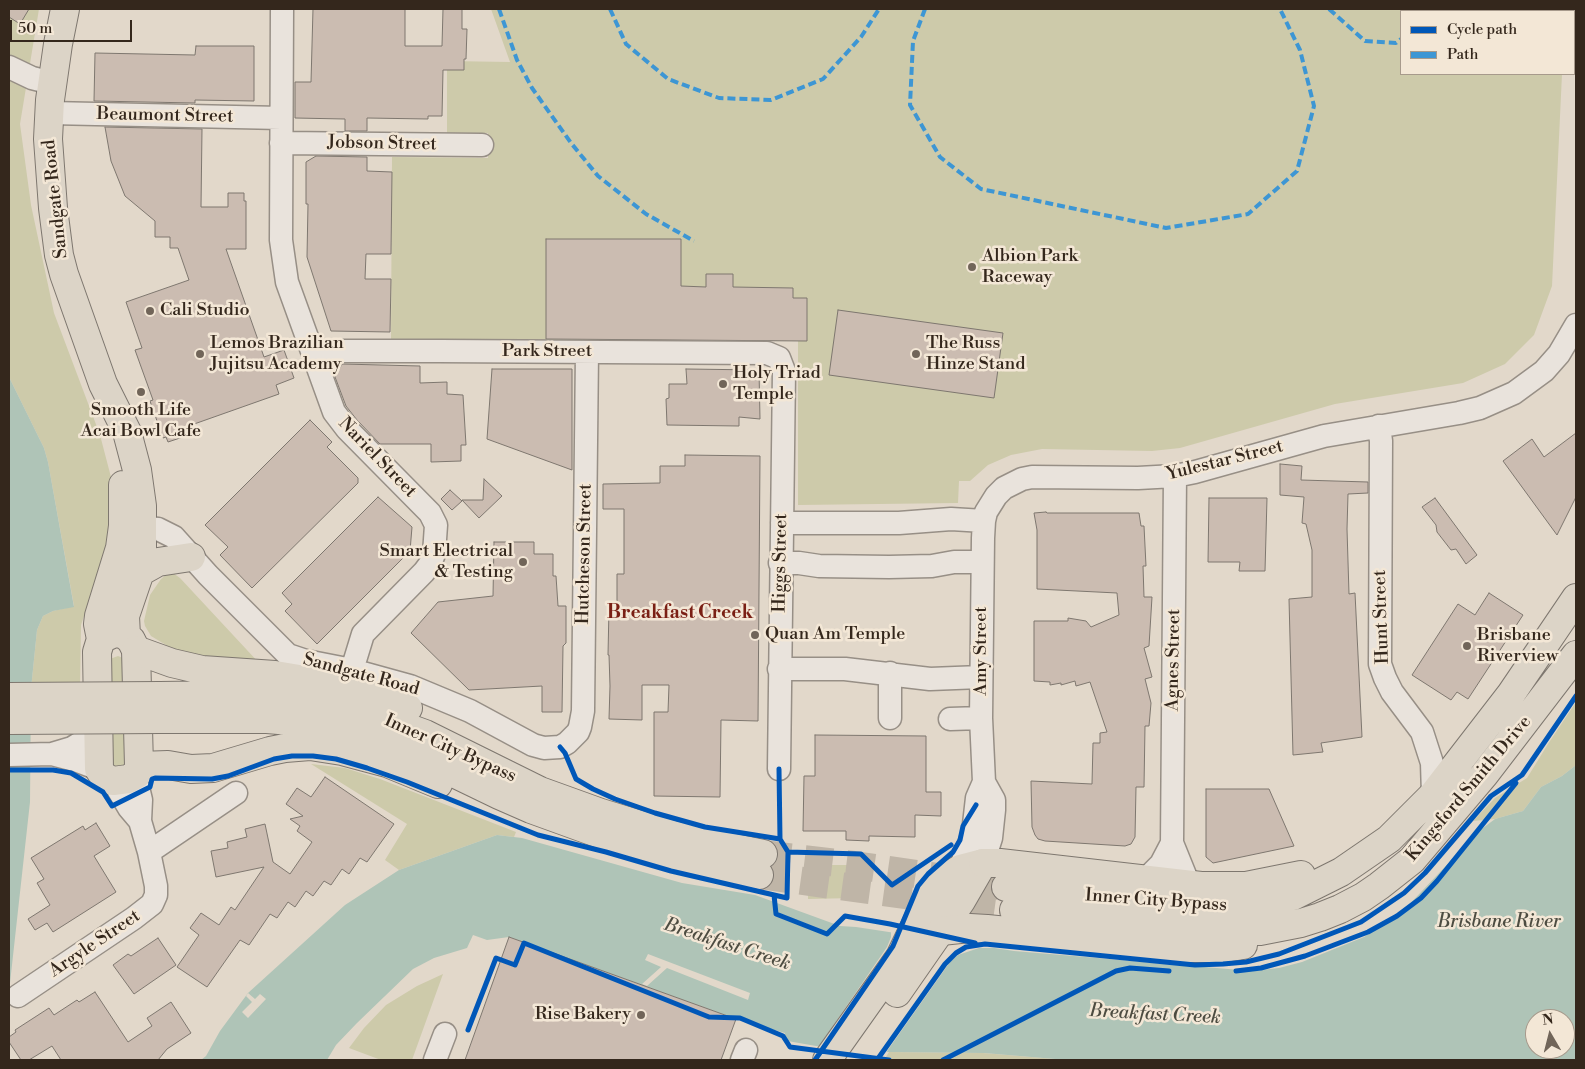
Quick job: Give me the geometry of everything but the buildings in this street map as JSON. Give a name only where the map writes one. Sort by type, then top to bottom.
[{"type":"main road","name":"Sandgate Road","points":[[65,9],[52,83],[48,139],[53,208],[59,255],[103,384],[127,432],[141,493],[133,526],[120,548],[99,616],[98,624],[121,642],[125,616],[140,572],[133,526]]},
{"type":"main road","points":[[140,572],[158,562],[191,557]]},
{"type":"main road","name":"Kingsford Smith Drive","points":[[1330,877],[1358,862],[1389,839],[1433,795],[1511,694],[1576,598]]},
{"type":"main road","points":[[121,642],[122,773]]},
{"type":"main road","points":[[122,773],[98,732],[97,652],[121,642],[186,668],[292,677],[335,684],[377,696],[417,712],[438,723],[448,730],[460,751]]},
{"type":"main road","name":"Kingsford Smith Drive","points":[[1260,931],[1320,917],[1363,897],[1395,875],[1412,860],[1462,802],[1576,655]]},
{"type":"main road","name":"Inner City Bypass","points":[[9,697],[160,707],[291,721],[351,732],[410,752],[531,809],[652,852],[719,868],[761,865],[673,835],[601,814],[540,790],[425,734],[379,717],[316,701],[256,695],[160,707],[9,720]]},
{"type":"main road","points":[[122,773],[168,765],[192,769],[213,768],[284,748],[310,746],[387,763],[492,806],[531,809]]},
{"type":"main road","points":[[827,1060],[889,975],[929,927],[971,884],[971,866],[1000,863],[1189,885],[1238,886],[1272,882],[1297,875],[1330,877]]},
{"type":"main road","name":"Inner City Bypass","points":[[1260,931],[1192,929],[1010,898],[1233,907],[1260,904],[1293,896],[1330,877]]},
{"type":"main road","points":[[929,927],[987,929],[1154,946],[1203,949],[1241,946],[1260,931]]},
{"type":"main road","points":[[849,1060],[929,927]]},
{"type":"street","name":"Nariel Street","points":[[282,9],[280,240],[287,282],[334,412],[340,421],[430,513],[436,525],[434,554],[430,564],[363,634],[352,670]]},
{"type":"street","points":[[9,67],[32,78],[52,83]]},
{"type":"street","name":"Beaumont Street","points":[[50,113],[281,118]]},
{"type":"street","name":"Jobson Street","points":[[282,143],[482,145]]},
{"type":"street","name":"Yulestar Street","points":[[984,520],[986,512],[996,496],[1004,488],[1022,479],[1038,477],[1138,478],[1175,476],[1324,436],[1459,413],[1498,402],[1544,371],[1574,335]]},
{"type":"street","name":"Park Street","points":[[314,357],[337,351],[768,353],[779,358]]},
{"type":"street","name":"Hutcheson Street","points":[[560,747],[578,732],[583,711],[587,352]]},
{"type":"street","name":"Higgs Street","points":[[779,358],[784,370],[780,563],[779,769]]},
{"type":"street","name":"Hunt Street","points":[[1379,426],[1381,441],[1380,664],[1384,678],[1392,692],[1422,732],[1432,763],[1433,795]]},
{"type":"street","name":"Agnes Street","points":[[1175,476],[1172,843],[1189,885]]},
{"type":"street","points":[[782,523],[899,523],[951,518],[984,520]]},
{"type":"street","name":"Amy Street","points":[[971,866],[989,845],[994,817],[994,800],[984,782],[981,718],[984,520]]},
{"type":"street","name":"Sandgate Road","points":[[133,526],[169,533],[288,655],[392,681],[441,698],[493,722],[538,747],[560,747]]},
{"type":"street","points":[[780,563],[819,566],[889,567],[932,566],[954,562],[982,562]]},
{"type":"street","points":[[779,668],[845,669],[930,679],[982,677]]},
{"type":"street","points":[[890,673],[890,718]]},
{"type":"street","points":[[950,719],[981,718]]},
{"type":"street","points":[[52,754],[72,748],[98,732]]},
{"type":"street","points":[[9,754],[52,754],[122,773]]},
{"type":"street","name":"Argyle Street","points":[[18,996],[145,911],[152,904],[156,895],[156,886],[150,852],[140,821],[141,800],[122,773]]},
{"type":"street","points":[[150,852],[236,793]]},
{"type":"street","points":[[1145,880],[1164,859],[1172,843]]},
{"type":"street","points":[[435,1060],[445,1034]]},
{"type":"shaded area","points":[[9,9],[39,9],[20,124],[31,205],[54,313],[100,435],[112,481],[111,536],[81,625],[80,690],[31,689],[37,630],[43,616],[53,611],[74,606],[48,462],[44,448],[9,377]]},
{"type":"shaded area","name":"Albion Park Raceway","points":[[491,9],[1565,9],[1400,10],[1400,75],[1562,75],[1552,286],[1534,335],[1505,364],[1463,383],[1335,404],[1180,448],[1152,451],[1042,449],[1011,455],[988,465],[970,481],[959,481],[958,503],[798,505],[798,341],[391,339],[392,157],[488,158],[488,133],[447,133],[447,61],[510,62]]},
{"type":"shaded area","points":[[173,573],[180,578],[260,664],[199,658],[176,651],[151,636],[144,621],[150,595],[161,579],[167,574]]},
{"type":"shaded area","points":[[118,656],[123,658],[125,767],[113,767],[110,659]]},
{"type":"shaded area","points":[[1576,702],[1576,765],[1562,776],[1541,787],[1523,811],[1495,819],[1473,821],[1495,798],[1527,778]]},
{"type":"shaded area","points":[[311,764],[345,768],[380,779],[516,832],[514,837],[497,835],[399,870],[385,860],[407,824]]},
{"type":"shaded area","points":[[808,865],[854,865],[855,898],[808,899]]},
{"type":"shaded area","points":[[443,974],[412,1060],[381,1060],[349,1048],[364,1028],[386,1005],[417,986]]},
{"type":"shaded area","points":[[889,1052],[983,1053],[1067,1060],[884,1060]]},
{"type":"water","points":[[9,377],[44,448],[48,462],[74,607],[53,611],[43,616],[37,630],[31,689],[30,802],[9,992]]},
{"type":"water","name":"Breakfast Creek","points":[[1576,765],[1576,1060],[1067,1060],[984,1053],[889,1052],[816,1046],[782,1040],[785,1033],[736,1019],[509,937],[487,940],[473,935],[467,948],[434,958],[413,969],[336,1045],[327,1060],[201,1060],[206,1056],[220,1031],[248,993],[345,905],[399,870],[497,835],[522,838],[682,883],[755,895],[840,926],[1014,951],[1252,971],[1279,968],[1302,962],[1364,937],[1403,911],[1479,831],[1495,819],[1523,811],[1541,787],[1562,776]]},
{"type":"pier","points":[[891,930],[989,944],[1004,948],[979,948],[958,955],[950,962],[885,1054],[817,1049],[887,947],[891,937]]},
{"type":"pier","points":[[648,954],[750,993],[748,1000],[667,968],[647,986],[642,984],[661,967],[645,960]]},
{"type":"pier","points":[[248,993],[255,999],[260,994],[266,999],[248,1018],[242,1012],[252,1002],[246,996]]},
{"type":"tunnel","points":[[763,854],[1006,887]]},
{"type":"tunnel","points":[[759,875],[1014,910]]},
{"type":"marked path","points":[[499,9],[517,60],[532,88],[571,143],[598,176],[646,214],[694,241]]},
{"type":"marked path","points":[[610,9],[626,44],[668,79],[719,98],[771,100],[823,79],[861,37],[879,9]]},
{"type":"marked path","points":[[925,9],[913,41],[910,105],[940,157],[981,189],[1166,228],[1248,214],[1297,171],[1314,106],[1300,50],[1280,9]]},
{"type":"marked path","points":[[1329,9],[1365,41],[1396,43],[1400,40]]},
{"type":"cycle path","points":[[877,1060],[945,964],[956,953],[966,947],[985,944],[1195,965],[1223,964],[1246,962],[1279,954],[1361,922],[1404,893],[1425,873],[1491,796],[1522,775],[1576,696]]},
{"type":"cycle path","points":[[9,770],[53,770],[71,773],[103,792],[112,806],[150,787],[152,779],[155,778],[212,779],[228,776],[274,759],[292,756],[336,759],[407,782],[538,835],[671,871],[787,898],[788,852],[780,839],[705,827],[615,799],[576,779],[565,753],[560,747]]},
{"type":"cycle path","points":[[779,769],[780,839]]},
{"type":"cycle path","points":[[1236,971],[1261,968],[1305,956],[1368,932],[1397,916],[1421,898],[1437,881],[1516,783]]},
{"type":"cycle path","points":[[815,1060],[893,946],[918,886],[928,874],[953,852],[960,840],[963,826],[976,805]]},
{"type":"cycle path","points":[[788,852],[861,854],[892,885],[951,845]]},
{"type":"cycle path","points":[[774,895],[776,914],[827,934],[845,916],[975,943]]},
{"type":"cycle path","points":[[468,1030],[496,958],[515,965],[524,943],[709,1017],[740,1018],[783,1036],[790,1047],[889,1060]]},
{"type":"cycle path","points":[[943,1060],[1116,971],[1130,968],[1169,971]]},
{"type":"place","name":"Albion Park Raceway","points":[[972,267]]},
{"type":"place","name":"Cali Studio","points":[[150,311]]},
{"type":"place","name":"Lemos Brazilian Jujitsu Academy","points":[[200,354]]},
{"type":"place","name":"The Russ Hinze Stand","points":[[916,354]]},
{"type":"place","name":"Holy Triad Temple","points":[[723,384]]},
{"type":"place","name":"Smooth Life Acai Bowl Cafe","points":[[141,392]]},
{"type":"place","name":"Smart Electrical & Testing","points":[[523,562]]},
{"type":"place","name":"Quan Am Temple","points":[[755,635]]},
{"type":"place","name":"Brisbane Riverview","points":[[1467,646]]},
{"type":"place","name":"Rise Bakery","points":[[641,1015]]},
{"type":"district","name":"Breakfast Creek","points":[[680,613]]},
{"type":"water label","name":"Brisbane River","points":[[1499,922]]}]
